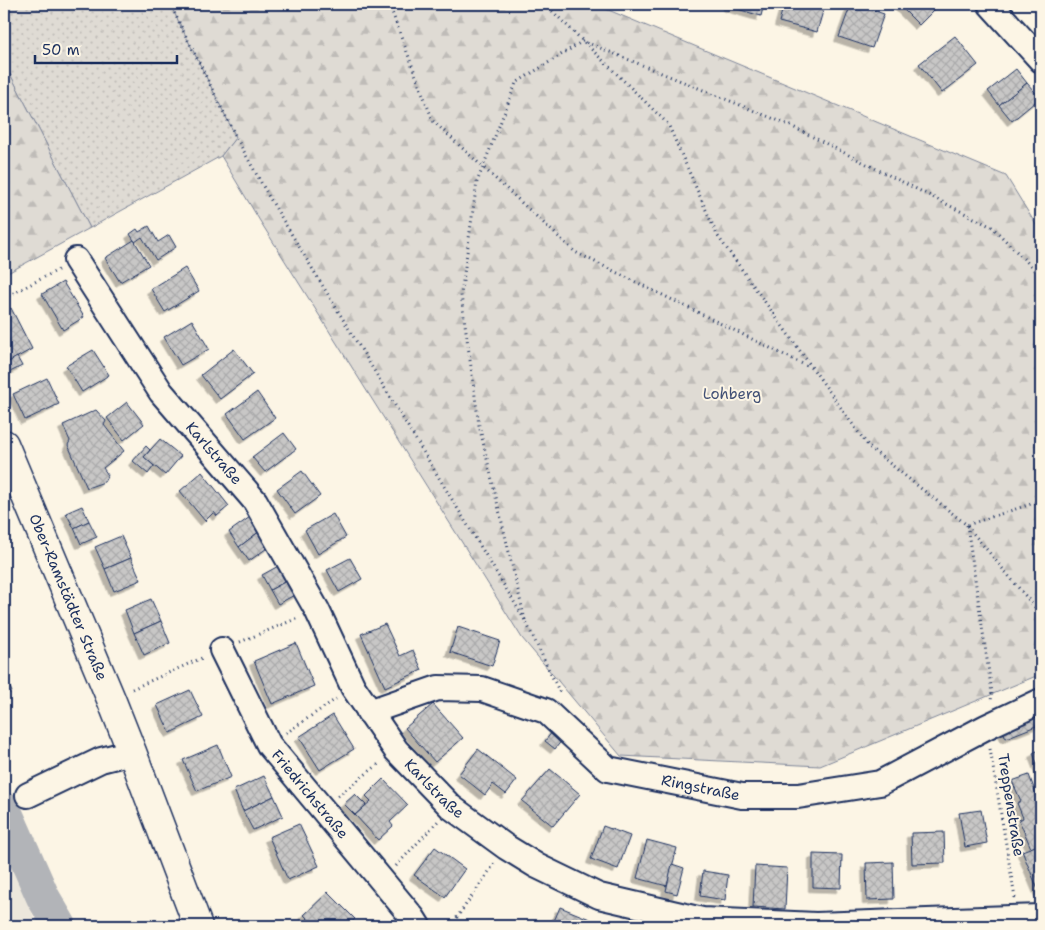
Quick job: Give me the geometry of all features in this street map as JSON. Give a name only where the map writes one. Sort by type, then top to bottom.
[{"type":"main road","name":"Ober-Ramstädter Straße","points":[[4,444],[111,699],[198,926]]},
{"type":"street","points":[[990,4],[1041,60]]},
{"type":"street","name":"Karlstraße","points":[[76,260],[161,392],[255,501],[317,610],[353,687],[396,750],[450,807],[506,847],[536,866],[599,896],[702,920],[816,924],[1041,917]]},
{"type":"street","name":"Friedrichstraße","points":[[222,650],[269,745],[418,926]]},
{"type":"street","name":"Ringstraße","points":[[369,712],[438,688],[482,689],[546,711],[608,769],[742,796],[798,796],[880,783],[986,727],[1041,701]]},
{"type":"street","points":[[28,795],[100,760],[132,752]]},
{"type":"path","points":[[170,4],[236,137],[269,197],[525,620],[562,698]]},
{"type":"path","points":[[389,4],[433,121],[575,252],[814,370]]},
{"type":"path","points":[[545,4],[668,124],[717,235],[869,446],[967,525],[1041,613]]},
{"type":"path","points":[[525,620],[479,425],[461,294],[477,182],[516,83],[584,41]]},
{"type":"path","points":[[584,41],[789,125],[992,227],[1041,276]]},
{"type":"path","points":[[4,298],[76,260]]},
{"type":"path","points":[[967,525],[1041,503]]},
{"type":"path","points":[[967,525],[992,692]]},
{"type":"path","points":[[111,699],[288,622]]},
{"type":"path","points":[[269,745],[353,687]]},
{"type":"path","name":"Treppenstraße","points":[[986,727],[1018,917]]},
{"type":"path","points":[[322,809],[396,750]]},
{"type":"path","points":[[382,881],[450,807]]},
{"type":"path","points":[[451,926],[506,847]]},
{"type":"shaded area","points":[[4,838],[37,926],[4,926]]},
{"type":"green space","points":[[4,4],[170,4],[236,137],[221,156],[90,228],[10,74],[4,69]]},
{"type":"green space","name":"Lohberg","points":[[170,4],[594,4],[1006,176],[1041,233],[1041,674],[820,766],[621,756],[522,638],[221,156],[236,137]]},
{"type":"green space","points":[[4,69],[10,74],[90,228],[4,275]]},
{"type":"building","points":[[727,4],[764,4],[761,16],[727,6]]},
{"type":"building","points":[[784,4],[825,4],[817,32],[779,22]]},
{"type":"building","points":[[851,4],[884,14],[872,48],[839,37]]},
{"type":"building","points":[[898,4],[940,4],[919,25]]},
{"type":"building","points":[[955,36],[978,65],[942,93],[919,64]]},
{"type":"building","points":[[1016,69],[1027,83],[999,105],[988,91]]},
{"type":"building","points":[[1027,83],[1040,98],[1012,121],[999,105]]},
{"type":"building","points":[[149,226],[158,242],[169,235],[176,247],[156,260],[142,237],[135,242],[130,234],[137,229],[139,232]]},
{"type":"building","points":[[134,240],[149,265],[120,282],[105,258]]},
{"type":"building","points":[[185,268],[199,291],[165,312],[151,289]]},
{"type":"building","points":[[63,282],[84,317],[63,330],[42,294]]},
{"type":"building","points":[[11,308],[32,349],[5,364],[4,312]]},
{"type":"building","points":[[192,320],[209,349],[181,365],[164,337]]},
{"type":"building","points":[[234,349],[253,374],[220,399],[201,375]]},
{"type":"building","points":[[93,350],[109,375],[82,392],[66,366]]},
{"type":"building","points":[[17,357],[22,366],[6,374],[5,364]]},
{"type":"building","points":[[47,378],[59,404],[25,420],[13,394]]},
{"type":"building","points":[[257,392],[275,418],[245,439],[227,414]]},
{"type":"building","points":[[127,402],[144,424],[124,440],[107,418]]},
{"type":"building","points":[[96,410],[106,421],[104,425],[124,451],[103,468],[108,475],[104,482],[87,488],[68,445],[70,441],[63,425]]},
{"type":"building","points":[[284,433],[296,449],[265,472],[252,457]]},
{"type":"building","points":[[160,439],[181,456],[165,475],[144,457]]},
{"type":"building","points":[[146,446],[150,450],[144,457],[154,466],[148,474],[133,461]]},
{"type":"building","points":[[302,471],[320,496],[295,514],[277,489]]},
{"type":"building","points":[[202,472],[229,506],[217,516],[214,512],[205,521],[180,491]]},
{"type":"building","points":[[82,506],[89,521],[74,528],[66,513]]},
{"type":"building","points":[[333,514],[346,537],[318,554],[305,530]]},
{"type":"building","points":[[250,517],[260,531],[239,547],[229,532]]},
{"type":"building","points":[[89,521],[97,537],[81,544],[74,528]]},
{"type":"building","points":[[260,531],[270,546],[249,561],[239,547]]},
{"type":"building","points":[[121,536],[131,558],[105,569],[95,547]]},
{"type":"building","points":[[131,558],[141,580],[114,591],[105,569]]},
{"type":"building","points":[[350,558],[362,579],[339,592],[327,570]]},
{"type":"building","points":[[282,564],[290,579],[270,590],[262,575]]},
{"type":"building","points":[[290,579],[298,593],[278,604],[270,590]]},
{"type":"building","points":[[151,599],[161,621],[134,633],[125,610]]},
{"type":"building","points":[[161,621],[170,643],[144,655],[134,633]]},
{"type":"building","points":[[385,624],[400,656],[413,650],[422,670],[385,687],[361,634]]},
{"type":"building","points":[[458,627],[500,641],[492,666],[450,652]]},
{"type":"building","points":[[296,643],[314,686],[272,704],[254,661]]},
{"type":"building","points":[[4,673],[12,692],[4,695]]},
{"type":"building","points":[[190,690],[203,717],[170,733],[157,705]]},
{"type":"building","points":[[433,704],[463,738],[435,762],[405,728]]},
{"type":"building","points":[[1041,711],[1041,724],[1006,738],[1001,727]]},
{"type":"building","points":[[333,715],[354,749],[320,770],[299,737]]},
{"type":"building","points":[[556,727],[566,735],[555,749],[545,741]]},
{"type":"building","points":[[218,745],[231,777],[197,791],[183,760]]},
{"type":"building","points":[[478,749],[517,780],[506,794],[493,784],[485,795],[459,774]]},
{"type":"building","points":[[1041,749],[1041,774],[1033,753]]},
{"type":"building","points":[[550,769],[580,794],[553,826],[522,801]]},
{"type":"building","points":[[1029,775],[1041,807],[1041,844],[1031,848],[1019,820],[1023,818],[1017,803],[1021,801],[1012,781]]},
{"type":"building","points":[[264,776],[274,796],[243,811],[234,790]]},
{"type":"building","points":[[383,779],[408,805],[390,822],[393,826],[378,840],[355,815],[371,801],[366,796]]},
{"type":"building","points":[[355,794],[366,805],[355,815],[344,804]]},
{"type":"building","points":[[274,796],[283,816],[253,830],[243,811]]},
{"type":"building","points":[[981,810],[987,843],[965,847],[959,813]]},
{"type":"building","points":[[299,824],[319,866],[288,880],[269,837]]},
{"type":"building","points":[[603,826],[630,836],[618,869],[591,859]]},
{"type":"building","points":[[944,832],[945,863],[912,864],[911,833]]},
{"type":"building","points":[[647,840],[677,848],[667,886],[637,878]]},
{"type":"building","points":[[1041,844],[1041,891],[1039,892],[1022,851]]},
{"type":"building","points":[[435,847],[465,869],[445,897],[414,875]]},
{"type":"building","points":[[813,854],[842,855],[841,888],[813,887]]},
{"type":"building","points":[[893,862],[894,899],[867,900],[866,863]]},
{"type":"building","points":[[672,864],[684,868],[677,894],[666,891]]},
{"type":"building","points":[[755,866],[787,868],[785,909],[753,907]]},
{"type":"building","points":[[703,871],[728,875],[725,900],[700,896]]},
{"type":"building","points":[[328,892],[355,919],[347,926],[315,926],[304,915]]},
{"type":"building","points":[[560,907],[592,920],[590,926],[552,926]]},
{"type":"waterway","points":[[4,809],[43,897],[60,926]]}]
